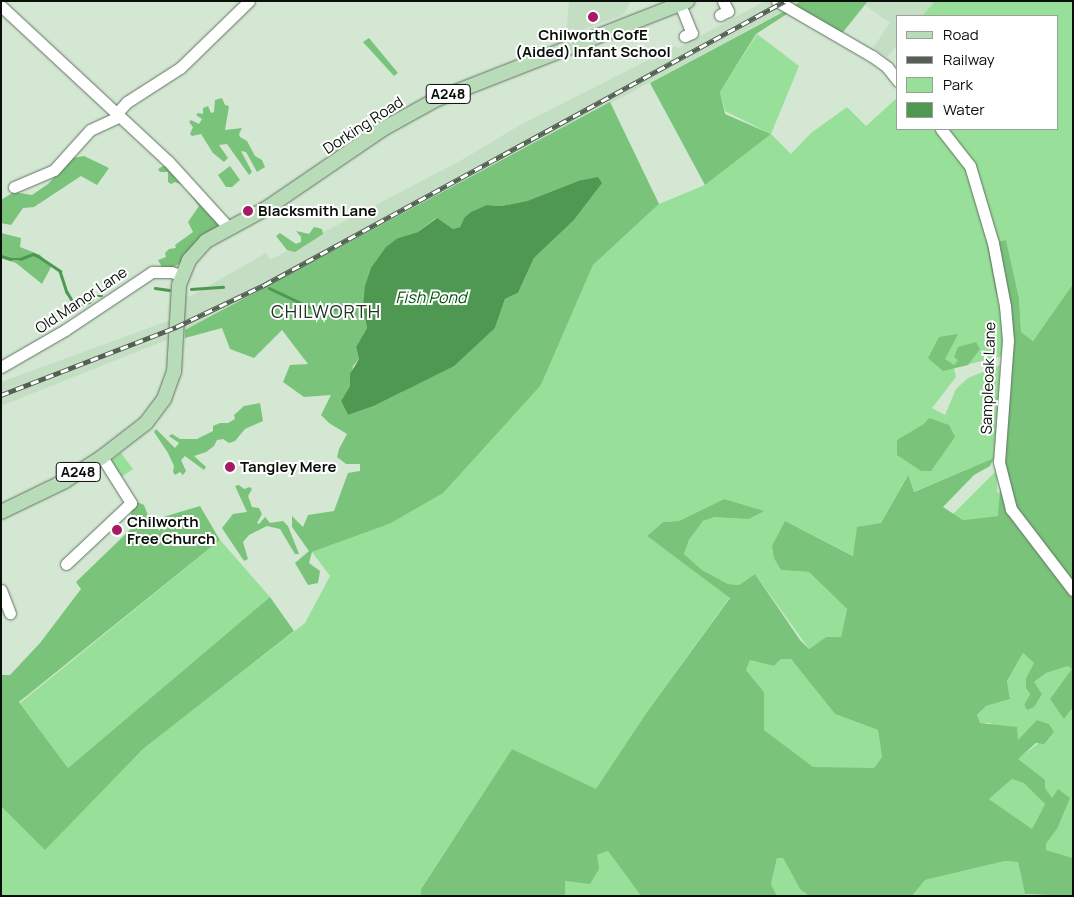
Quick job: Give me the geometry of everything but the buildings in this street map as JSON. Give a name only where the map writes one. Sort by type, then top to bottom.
[{"type":"main road","name":"Dorking Road","points":[[102,457],[141,427],[164,400],[174,372],[177,352],[177,295],[182,275],[189,260],[200,246],[262,211],[410,113],[478,81],[588,43],[683,3]]},
{"type":"main road","name":"A248","points":[[1,512],[65,481],[102,457]]},
{"type":"street","points":[[14,187],[54,170],[90,130],[118,115],[127,102],[180,68],[249,1]]},
{"type":"street","points":[[777,1],[872,56],[887,67],[896,78]]},
{"type":"street","points":[[683,3],[691,33]]},
{"type":"street","points":[[2,10],[168,161],[229,228]]},
{"type":"street","points":[[588,43],[621,34]]},
{"type":"street","name":"Sampleoak Lane","points":[[943,130],[970,166],[993,244],[1003,297],[1008,340],[999,462],[1011,509],[1073,590]]},
{"type":"street","name":"Old Manor Lane","points":[[1,368],[66,330],[152,272],[171,272],[182,275]]},
{"type":"street","points":[[66,564],[131,504],[102,457]]},
{"type":"street","points":[[1,590],[10,613]]},
{"type":"shaded area","name":"Chilworth CofE (Aided) Infant School","points":[[569,1],[631,1],[623,15],[566,36]]},
{"type":"shaded area","points":[[765,1],[810,1],[793,6],[169,339],[1,406],[1,382],[176,318],[182,293],[189,297],[266,253],[270,260],[460,161],[520,125],[676,46],[678,48]]},
{"type":"shaded area","points":[[800,1],[868,1],[843,32],[831,32],[790,9]]},
{"type":"shaded area","points":[[868,1],[935,1],[923,15],[896,15],[896,47],[887,57],[873,48],[890,23],[865,5]]},
{"type":"shaded area","points":[[783,12],[790,12],[756,34],[720,92],[725,114],[771,134],[705,185],[650,83]]},
{"type":"shaded area","points":[[369,38],[398,73],[394,76],[363,42]]},
{"type":"shaded area","points":[[222,98],[225,105],[229,106],[225,130],[242,128],[239,134],[240,137],[247,141],[255,156],[262,160],[265,167],[257,172],[246,152],[241,151],[252,172],[249,175],[227,144],[219,145],[228,158],[224,162],[213,153],[201,134],[192,136],[190,134],[193,127],[189,122],[191,120],[199,124],[202,119],[196,115],[198,113],[203,114],[203,108],[208,106],[211,113],[214,112],[215,100]]},
{"type":"shaded area","points":[[610,102],[659,204],[593,265],[541,385],[443,493],[389,524],[312,552],[309,563],[320,571],[318,583],[308,585],[295,563],[309,551],[292,527],[292,516],[303,527],[308,515],[334,511],[348,473],[360,471],[360,464],[346,464],[337,457],[347,434],[329,423],[321,415],[331,395],[304,397],[283,382],[290,365],[308,364],[282,330],[254,358],[230,349],[222,328],[185,338],[185,330]],"holes":[[[578,181],[573,221],[534,258],[518,293],[505,299],[495,328],[402,392],[374,406],[348,415],[341,401],[350,386],[353,366],[359,359],[356,347],[367,328],[363,307],[398,238],[418,232],[436,218],[453,229],[460,227],[464,218],[487,205],[501,206],[527,201]]]},
{"type":"shaded area","points":[[84,156],[109,168],[97,185],[81,176],[34,207],[23,208],[11,225],[1,223],[1,200],[14,192],[32,195],[48,184],[72,158]]},
{"type":"shaded area","points":[[167,164],[219,224],[216,231],[183,261],[165,273],[158,260],[166,257],[165,253],[169,249],[176,248],[175,245],[193,232],[188,222],[199,206],[183,185],[175,182],[171,184],[168,182],[168,172],[160,172],[158,169]]},
{"type":"shaded area","points":[[230,166],[240,180],[232,187],[226,187],[218,175]]},
{"type":"shaded area","points":[[314,227],[322,229],[323,234],[295,252],[287,250],[276,236],[280,233],[296,244],[301,242],[301,237],[296,231],[309,234]]},
{"type":"shaded area","points":[[1,233],[21,238],[20,247],[40,255],[51,267],[42,284],[16,263],[1,258]]},
{"type":"shaded area","points":[[1006,240],[1019,298],[1021,332],[1033,341],[1073,284],[1073,708],[1064,719],[1050,699],[1072,669],[1068,666],[1046,673],[1034,682],[1042,694],[1034,707],[1027,710],[1024,705],[1030,694],[1026,688],[1026,678],[1034,663],[1023,653],[1007,681],[1010,699],[986,706],[977,715],[980,723],[1017,727],[1018,740],[1037,720],[1049,724],[1054,732],[1044,744],[1036,743],[1018,759],[1045,780],[1045,788],[1052,798],[1058,789],[1070,798],[1057,829],[1046,844],[1046,850],[1073,858],[1073,896],[1025,894],[1018,862],[1005,861],[925,880],[912,896],[809,896],[800,889],[783,858],[777,858],[771,884],[777,896],[641,896],[608,851],[597,855],[599,869],[590,884],[565,881],[565,896],[421,896],[421,889],[512,749],[596,789],[647,712],[730,598],[647,536],[663,522],[679,521],[724,499],[764,511],[749,519],[715,517],[703,521],[689,540],[684,554],[702,570],[728,584],[739,585],[755,574],[800,640],[809,649],[826,637],[841,637],[847,609],[809,572],[781,570],[774,558],[772,546],[785,521],[853,556],[857,527],[881,523],[908,475],[914,492],[994,458],[990,466],[974,475],[943,507],[963,520],[998,516],[1012,341],[1008,296],[996,293],[987,245]],"holes":[[[781,659],[791,659],[835,714],[878,730],[882,757],[874,768],[813,767],[764,730],[764,692],[746,670],[750,660],[774,666]],[[1012,779],[1024,783],[1045,804],[1032,829],[989,799]]]},
{"type":"shaded area","points":[[958,334],[945,359],[954,365],[958,360],[954,357],[958,347],[976,342],[980,349],[968,365],[943,371],[928,358],[939,337]]},
{"type":"shaded area","points":[[260,403],[263,421],[245,429],[235,441],[229,443],[223,439],[217,440],[214,446],[206,452],[194,456],[206,467],[204,470],[185,456],[181,460],[186,471],[183,475],[180,472],[175,475],[173,472],[174,466],[168,453],[154,432],[156,429],[175,448],[179,443],[169,436],[172,434],[180,439],[197,439],[213,431],[213,426],[220,423],[228,423],[235,419],[234,415],[244,406]]},
{"type":"shaded area","points":[[929,418],[949,425],[955,437],[931,471],[921,471],[897,455],[897,440],[924,424]]},
{"type":"shaded area","points":[[239,485],[244,489],[250,487],[252,489],[248,496],[252,507],[259,508],[262,514],[257,523],[259,524],[265,517],[270,523],[283,521],[288,526],[299,554],[295,554],[280,529],[267,526],[249,535],[243,542],[248,559],[244,561],[222,528],[233,514],[247,512],[235,486]]},
{"type":"shaded area","points":[[131,499],[144,505],[150,521],[200,506],[220,540],[19,702],[68,768],[270,597],[294,631],[143,749],[45,850],[1,806],[1,675],[10,675],[40,643],[81,589],[76,582],[135,525],[131,514]]},
{"type":"green space","points":[[935,1],[1073,1],[1073,284],[1033,341],[1021,332],[1019,298],[1006,241],[987,245],[1000,294],[1005,335],[1002,356],[954,368],[956,377],[932,408],[945,415],[956,389],[968,378],[1000,365],[997,451],[994,458],[913,492],[907,476],[881,523],[854,556],[785,521],[781,570],[809,572],[847,609],[841,637],[826,637],[809,649],[755,574],[739,585],[728,584],[702,570],[684,554],[689,540],[703,521],[715,517],[724,517],[724,499],[679,521],[663,522],[647,536],[730,597],[647,712],[596,790],[512,749],[422,887],[422,896],[1,896],[1,805],[45,849],[143,749],[305,623],[330,576],[312,552],[389,524],[541,385],[593,265],[659,204],[705,185],[771,134],[791,154],[811,133],[847,107],[866,126],[896,99],[896,130],[1059,130],[1059,15],[923,15]]},
{"type":"green space","points":[[757,34],[799,66],[771,134],[725,111],[720,92]]},
{"type":"green space","points":[[121,453],[133,469],[120,478],[109,462]]},
{"type":"green space","points":[[995,472],[997,492],[1000,494],[999,516],[963,520],[953,514]]},
{"type":"green space","points":[[220,540],[270,597],[68,768],[20,703]]},
{"type":"green space","points":[[1023,653],[1034,663],[1026,678],[1030,694],[1024,705],[1027,710],[1034,682],[1046,673],[1068,666],[1072,668],[1064,719],[1073,709],[1073,858],[1046,850],[1046,844],[1057,829],[1052,799],[1017,759],[1054,732],[1049,724],[1037,720],[1018,741],[990,723],[980,723],[977,715],[986,706],[1010,699],[1007,681]]},
{"type":"green space","points":[[750,659],[774,666],[781,659],[791,659],[835,714],[878,730],[882,757],[874,768],[813,768],[764,730],[764,692],[746,670]]},
{"type":"green space","points":[[1012,779],[1024,782],[1045,804],[1032,829],[989,799]]},
{"type":"green space","points":[[608,851],[641,896],[565,896],[565,881],[590,883],[597,855]]},
{"type":"green space","points":[[777,858],[783,858],[800,889],[809,896],[777,896],[771,884]]},
{"type":"green space","points":[[1005,861],[1018,862],[1025,894],[1031,896],[912,896],[925,880]]},
{"type":"water","name":"Fish Pond","points":[[598,177],[602,183],[573,221],[534,258],[518,293],[505,299],[495,328],[454,366],[374,406],[348,415],[341,401],[350,386],[350,374],[359,359],[356,347],[367,328],[363,307],[365,286],[371,268],[386,247],[398,238],[418,232],[437,218],[453,229],[460,227],[464,218],[471,212],[487,205],[501,206],[527,201],[578,181]]},
{"type":"waterway","points":[[1,256],[11,259],[20,259],[33,254],[38,256],[60,271],[67,292],[73,302],[80,306],[89,302],[95,296],[102,296]]},
{"type":"waterway","points":[[191,289],[223,287]]},
{"type":"waterway","points":[[155,288],[169,290]]},
{"type":"waterway","points":[[269,288],[316,310],[329,310],[345,306],[363,307]]},
{"type":"railway","points":[[1,395],[176,327],[264,285],[785,1]]},
{"type":"place","name":"Chilworth CofE (Aided) Infant School","points":[[593,17]]},
{"type":"place","name":"Blacksmith Lane","points":[[248,211]]},
{"type":"place","name":"Tangley Mere","points":[[230,467]]},
{"type":"place","name":"Chilworth Free Church","points":[[117,530]]},
{"type":"district","name":"CHILWORTH","points":[[326,311]]}]
